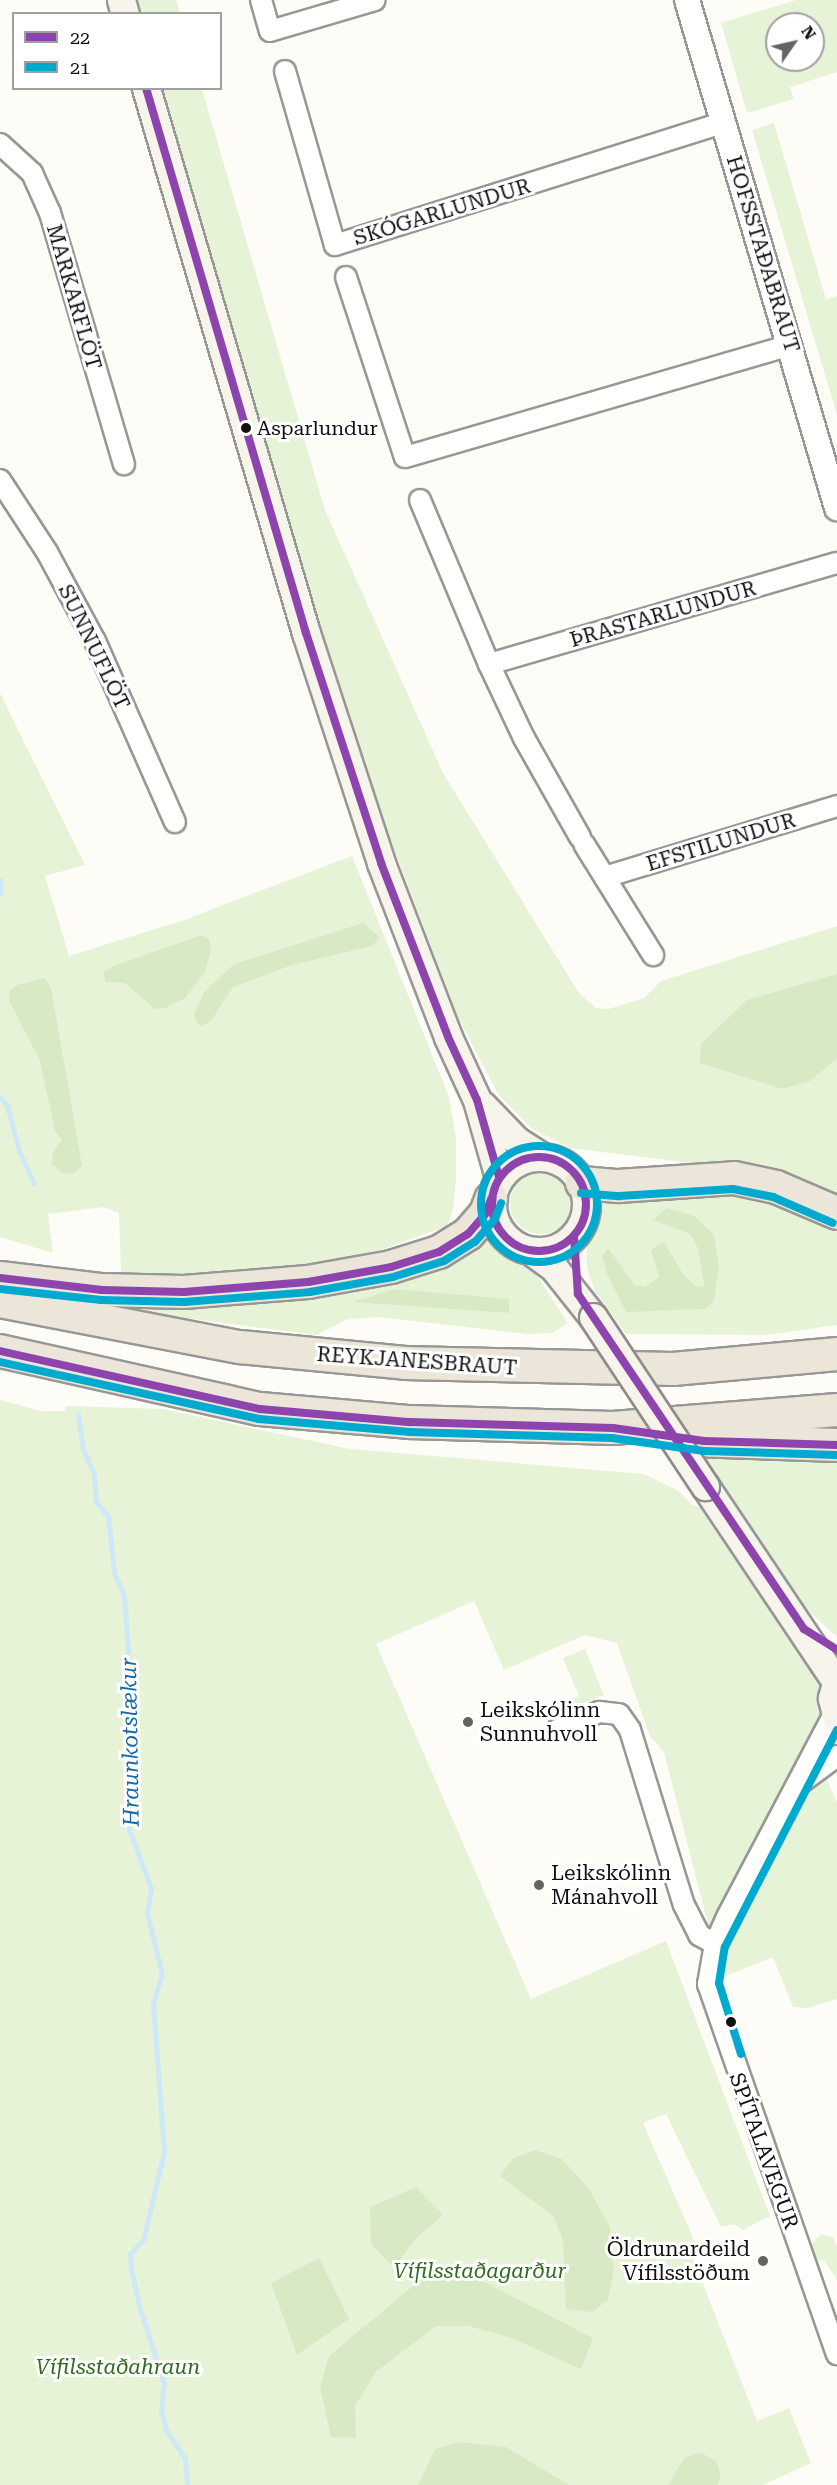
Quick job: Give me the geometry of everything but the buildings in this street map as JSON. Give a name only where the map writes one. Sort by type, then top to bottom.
[{"type":"highway","points":[[582,1183],[618,1186],[734,1178],[776,1187],[837,1213]]},
{"type":"highway","points":[[0,1278],[102,1290],[184,1292],[308,1282],[391,1267],[439,1252],[468,1234],[495,1188]]},
{"type":"highway","name":"REYKJANESBRAUT","points":[[0,1301],[240,1347],[405,1363],[674,1369],[837,1354]]},
{"type":"highway","points":[[0,1352],[260,1409],[410,1422],[613,1428],[837,1410]]},
{"type":"highway","points":[[613,1428],[704,1442],[837,1445]]},
{"type":"main road","points":[[147,90],[306,633],[378,852],[448,1037],[477,1100],[495,1188],[497,1227],[517,1246],[531,1251],[554,1268],[578,1294],[837,1681],[836,1717]]},
{"type":"main road","points":[[477,1100],[517,1141],[541,1156],[565,1164],[582,1183],[586,1211],[574,1236],[578,1294]]},
{"type":"main road","points":[[495,1188],[518,1161],[541,1156]]},
{"type":"main road","points":[[531,1251],[554,1248],[574,1236]]},
{"type":"main road","points":[[804,1629],[837,1650]]},
{"type":"street","points":[[261,0],[270,31],[375,0]]},
{"type":"street","name":"HOFSSTAÐABRAUT","points":[[687,0],[837,508]]},
{"type":"street","name":"SKÓGARLUNDUR","points":[[285,70],[335,245],[723,123]]},
{"type":"street","name":"MARKARFLÖT","points":[[0,144],[32,173],[50,213],[124,464]]},
{"type":"street","points":[[346,277],[405,457],[790,345]]},
{"type":"street","name":"SUNNUFLÖT","points":[[0,480],[47,552],[95,641],[175,822]]},
{"type":"street","points":[[420,500],[489,664],[525,738],[582,840],[653,955]]},
{"type":"street","name":"ÞRASTARLUNDUR","points":[[489,664],[837,563]]},
{"type":"street","name":"EFSTILUNDUR","points":[[605,877],[837,806]]},
{"type":"street","points":[[557,1730],[599,1712],[619,1714],[630,1730],[684,1905],[699,1935],[715,1944]]},
{"type":"street","name":"SPÍTALAVEGUR","points":[[836,1717],[795,1788],[715,1944],[708,1973],[712,1999],[837,2354]]},
{"type":"street","name":"SPÍTALAVEGUR","points":[[795,1788],[837,1756]]},
{"type":"green space","points":[[133,0],[176,0],[180,12],[137,12]]},
{"type":"green space","points":[[796,0],[837,0],[837,72],[790,87],[794,99],[747,113],[721,23]]},
{"type":"green space","points":[[157,90],[202,90],[325,510],[443,773],[579,993],[596,1008],[609,1009],[644,998],[661,981],[837,926],[837,1201],[763,1172],[570,1148],[531,1128],[498,1094],[459,1019],[369,784],[274,492]]},
{"type":"green space","points":[[774,123],[826,299],[837,296],[837,415],[752,130]]},
{"type":"green space","points":[[0,693],[85,865],[45,876],[69,956],[184,920],[352,856],[449,1097],[456,1138],[456,1180],[453,1210],[447,1226],[342,1264],[146,1281],[121,1273],[119,1213],[104,1207],[48,1214],[53,1253],[0,1237]]},
{"type":"green space","points":[[363,923],[380,937],[372,946],[292,965],[233,987],[211,1021],[201,1026],[196,1021],[194,1014],[204,992],[234,964]]},
{"type":"green space","points":[[202,935],[209,939],[211,950],[205,972],[185,998],[165,1008],[155,1009],[125,983],[105,982],[104,972],[113,966]]},
{"type":"green space","points":[[837,974],[837,1058],[810,1081],[782,1089],[700,1063],[701,1044],[747,1000]]},
{"type":"green space","points":[[45,978],[51,988],[82,1165],[74,1174],[61,1172],[52,1164],[53,1152],[62,1140],[55,1131],[40,1061],[9,1000],[10,991],[17,985]]},
{"type":"green space","points":[[535,1172],[547,1172],[563,1181],[570,1191],[572,1203],[570,1215],[563,1225],[547,1234],[535,1234],[524,1229],[515,1220],[510,1209],[510,1197],[515,1186],[524,1177]]},
{"type":"green space","points":[[738,1186],[837,1222],[837,1325],[766,1335],[626,1334],[595,1291],[587,1268],[587,1247],[599,1192]]},
{"type":"green space","points":[[667,1208],[694,1216],[714,1235],[719,1267],[714,1301],[705,1309],[626,1312],[607,1274],[602,1256],[608,1248],[635,1285],[645,1287],[659,1277],[651,1250],[664,1242],[683,1274],[694,1285],[705,1287],[697,1246],[690,1234],[653,1220]]},
{"type":"green space","points":[[490,1235],[528,1262],[568,1323],[552,1333],[527,1334],[379,1317],[348,1319],[317,1335],[99,1307],[474,1245]]},
{"type":"green space","points":[[394,1289],[509,1299],[509,1313],[353,1302]]},
{"type":"green space","points":[[0,1400],[41,1411],[65,1411],[66,1406],[163,1409],[350,1449],[644,1474],[679,1491],[691,1504],[707,1511],[825,1682],[824,1714],[710,1932],[664,1752],[650,1736],[617,1643],[585,1635],[504,1670],[474,1601],[376,1644],[531,1999],[666,1941],[770,2216],[743,2230],[734,2224],[721,2227],[666,2114],[643,2123],[701,2256],[693,2259],[757,2421],[789,2408],[811,2463],[763,2485],[0,2485]]},
{"type":"green space","points":[[699,1453],[837,1461],[837,1637],[808,1610]]},
{"type":"green space","points":[[585,1649],[604,1695],[574,1707],[571,1700],[579,1696],[563,1658]]},
{"type":"green space","points":[[822,1769],[837,1802],[837,1999],[808,2008],[793,2007],[773,1957],[716,1980],[723,1947],[792,1800]]},
{"type":"green space","points":[[535,2150],[562,2159],[589,2189],[610,2227],[614,2270],[608,2300],[592,2312],[566,2309],[563,2241],[554,2217],[500,2176],[513,2158]]},
{"type":"green space","points":[[416,2187],[443,2215],[414,2240],[394,2268],[371,2244],[370,2207]]},
{"type":"green space","points":[[821,2234],[833,2237],[837,2246],[837,2280],[825,2261],[813,2258],[809,2246]]},
{"type":"green space","points":[[319,2258],[349,2319],[297,2355],[271,2283]]},
{"type":"green space","points":[[465,2272],[593,2338],[581,2369],[509,2337],[468,2326],[436,2326],[376,2372],[355,2406],[356,2438],[331,2437],[320,2388],[329,2356],[426,2275]]},
{"type":"green space","points":[[460,2442],[506,2447],[569,2485],[418,2485],[435,2449]]},
{"type":"green space","points":[[700,2452],[716,2461],[721,2475],[717,2485],[668,2485],[684,2458]]},
{"type":"waterway","name":"Hraunkotslækur","points":[[0,880],[0,894]]},
{"type":"waterway","name":"Hraunkotslækur","points":[[0,1098],[7,1105],[19,1151],[34,1183]]},
{"type":"waterway","name":"Hraunkotslækur","points":[[78,1414],[83,1449],[94,1475],[96,1502],[108,1516],[114,1572],[124,1597],[131,1693],[126,1751],[129,1829],[151,1888],[147,1913],[162,1974],[153,2004],[164,2152],[143,2240],[130,2254],[131,2269],[140,2309],[164,2383],[161,2411],[166,2430],[185,2458],[187,2485]]},
{"type":"transit line","name":"22","points":[[147,90],[306,633],[381,863],[448,1037],[477,1100],[499,1177]]},
{"type":"transit line","name":"21","points":[[539,1146],[561,1151],[580,1163],[592,1182],[597,1204],[592,1226],[580,1245],[561,1257],[539,1262],[517,1257],[498,1245],[486,1226],[481,1204],[486,1182],[498,1163],[517,1151],[539,1146]]},
{"type":"transit line","name":"22","points":[[539,1157],[557,1160],[572,1171],[583,1186],[586,1204],[583,1222],[572,1237],[557,1248],[539,1251],[521,1248],[506,1237],[495,1222],[492,1204],[495,1186],[506,1171],[521,1160],[539,1157]]},
{"type":"transit line","name":"21","points":[[581,1193],[619,1196],[733,1189],[773,1197],[833,1223]]},
{"type":"transit line","name":"22","points":[[0,1278],[102,1290],[184,1292],[308,1282],[391,1267],[439,1252],[468,1234],[486,1213],[491,1199]]},
{"type":"transit line","name":"21","points":[[0,1289],[101,1300],[184,1302],[310,1292],[393,1277],[444,1261],[475,1242],[495,1219],[501,1203]]},
{"type":"transit line","name":"22","points":[[574,1236],[578,1294],[804,1629],[837,1650]]},
{"type":"transit line","name":"22","points":[[0,1351],[260,1409],[410,1422],[613,1428],[704,1441],[837,1445]]},
{"type":"transit line","name":"21","points":[[0,1362],[259,1419],[410,1432],[612,1438],[704,1451],[837,1455]]},
{"type":"transit line","name":"21","points":[[741,2054],[719,1983],[725,1947],[837,1730]]},
{"type":"place","name":"Asparlundur","points":[[246,428]]},
{"type":"place","name":"Leikskólinn Sunnuhvoll","points":[[468,1722]]},
{"type":"place","name":"Leikskólinn Mánahvoll","points":[[539,1885]]},
{"type":"place","name":"Öldrunardeild Vífilsstöðum","points":[[763,2261]]},
{"type":"park label","name":"Vífilsstaðagarður","points":[[480,2271]]},
{"type":"park label","name":"Vífilsstaðahraun","points":[[118,2367]]}]
